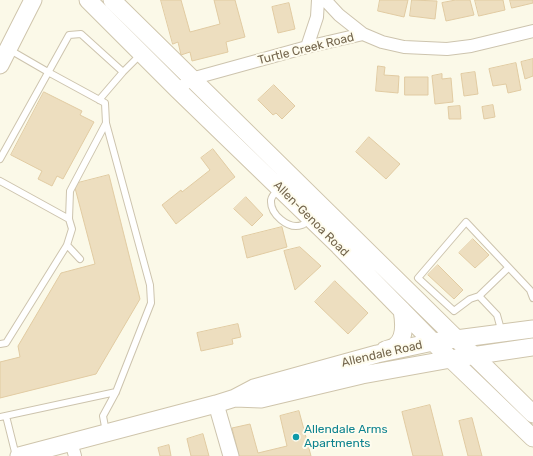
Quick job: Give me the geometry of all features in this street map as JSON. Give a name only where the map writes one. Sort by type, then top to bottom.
[{"type":"main road","points":[[0,65],[33,0]]},
{"type":"main road","name":"Allen-Genoa Road","points":[[88,0],[178,90],[280,188],[313,213],[456,339],[533,414]]},
{"type":"main road","name":"Allen-Genoa Road","points":[[113,0],[191,79],[402,310],[433,342],[533,438]]},
{"type":"main road","points":[[377,354],[396,346],[404,331],[402,310]]},
{"type":"main road","name":"Allendale Road","points":[[19,456],[73,449],[106,433],[216,404],[235,398],[254,388],[377,354],[433,342],[533,329]]},
{"type":"main road","name":"Allendale Road","points":[[235,398],[261,399],[362,375],[473,355],[533,347]]},
{"type":"main road","points":[[505,386],[501,375],[504,362],[508,355],[514,350]]},
{"type":"street","points":[[307,47],[317,18],[318,0]]},
{"type":"street","points":[[325,0],[339,15],[363,34]]},
{"type":"street","name":"Turtle Creek Road","points":[[178,90],[191,79],[307,47],[363,34],[382,42],[404,47],[447,49],[471,46],[533,31]]},
{"type":"street","points":[[216,404],[230,456]]},
{"type":"lane","points":[[0,159],[69,35],[81,34],[122,72]]},
{"type":"lane","points":[[9,49],[105,103],[106,123],[150,285],[150,303],[116,392],[103,416],[106,433]]},
{"type":"lane","points":[[100,100],[122,72],[141,53]]},
{"type":"lane","points":[[0,344],[6,343],[67,245],[72,229],[69,219],[70,191],[106,123]]},
{"type":"lane","points":[[0,181],[69,219]]},
{"type":"lane","points":[[280,188],[272,196],[271,200],[277,217],[286,223],[302,225],[313,213]]},
{"type":"lane","points":[[508,268],[479,296],[470,299],[454,311],[418,278],[466,222],[530,290],[533,298]]},
{"type":"lane","points":[[67,245],[80,259]]},
{"type":"lane","points":[[479,296],[497,315],[502,334]]},
{"type":"lane","points":[[16,456],[3,417],[116,392]]},
{"type":"building","points":[[161,0],[181,0],[190,32],[220,24],[214,0],[235,0],[245,37],[226,42],[228,52],[192,61],[190,52],[181,55],[178,42],[173,44]]},
{"type":"building","points":[[380,0],[408,0],[404,17],[378,11]]},
{"type":"building","points":[[412,0],[437,1],[435,19],[410,16]]},
{"type":"building","points":[[456,0],[470,0],[474,15],[446,21],[442,3]]},
{"type":"building","points":[[475,0],[503,0],[505,10],[479,16]]},
{"type":"building","points":[[510,0],[533,0],[533,3],[512,8]]},
{"type":"building","points":[[289,3],[295,29],[278,33],[272,7]]},
{"type":"building","points":[[533,59],[533,76],[525,79],[521,62]]},
{"type":"building","points":[[516,63],[521,90],[508,93],[506,84],[493,86],[489,69]]},
{"type":"building","points":[[378,66],[385,67],[384,75],[399,76],[398,93],[376,91]]},
{"type":"building","points":[[475,72],[478,94],[464,96],[461,74]]},
{"type":"building","points":[[442,74],[442,79],[451,78],[453,102],[435,104],[432,76]]},
{"type":"building","points":[[405,77],[428,77],[428,95],[405,95]]},
{"type":"building","points":[[274,85],[295,106],[282,119],[276,113],[273,115],[258,100]]},
{"type":"building","points":[[44,92],[82,111],[80,115],[94,122],[63,179],[57,176],[52,186],[38,179],[42,171],[11,155]]},
{"type":"building","points":[[493,105],[495,117],[484,119],[482,107]]},
{"type":"building","points":[[460,106],[461,119],[449,119],[448,107]]},
{"type":"building","points":[[369,137],[400,164],[386,179],[356,152]]},
{"type":"building","points":[[213,149],[235,177],[176,224],[162,205],[181,190],[182,192],[210,170],[201,158]]},
{"type":"building","points":[[109,175],[140,299],[96,374],[0,398],[0,362],[20,357],[18,346],[61,273],[95,264],[74,184]]},
{"type":"building","points":[[246,197],[263,215],[252,226],[234,209]]},
{"type":"building","points":[[282,227],[287,247],[247,258],[242,237]]},
{"type":"building","points":[[473,239],[489,255],[475,268],[459,253]]},
{"type":"building","points":[[300,247],[321,266],[295,290],[284,251]]},
{"type":"building","points":[[438,265],[463,290],[454,299],[428,275]]},
{"type":"building","points":[[335,281],[368,313],[348,334],[315,302]]},
{"type":"building","points":[[238,324],[241,337],[232,339],[233,344],[201,351],[197,333]]},
{"type":"building","points":[[430,405],[443,456],[413,456],[402,412]]},
{"type":"building","name":"Allendale Arms Apartments","points":[[299,411],[311,456],[239,456],[232,428],[250,424],[258,453],[287,446],[280,416]]},
{"type":"building","points":[[472,418],[482,456],[468,456],[459,421]]},
{"type":"building","points":[[203,434],[209,456],[191,456],[187,439]]},
{"type":"building","points":[[169,445],[171,456],[160,456],[158,448]]},
{"type":"place","name":"Allendale Arms Apartments","points":[[296,437]]}]
